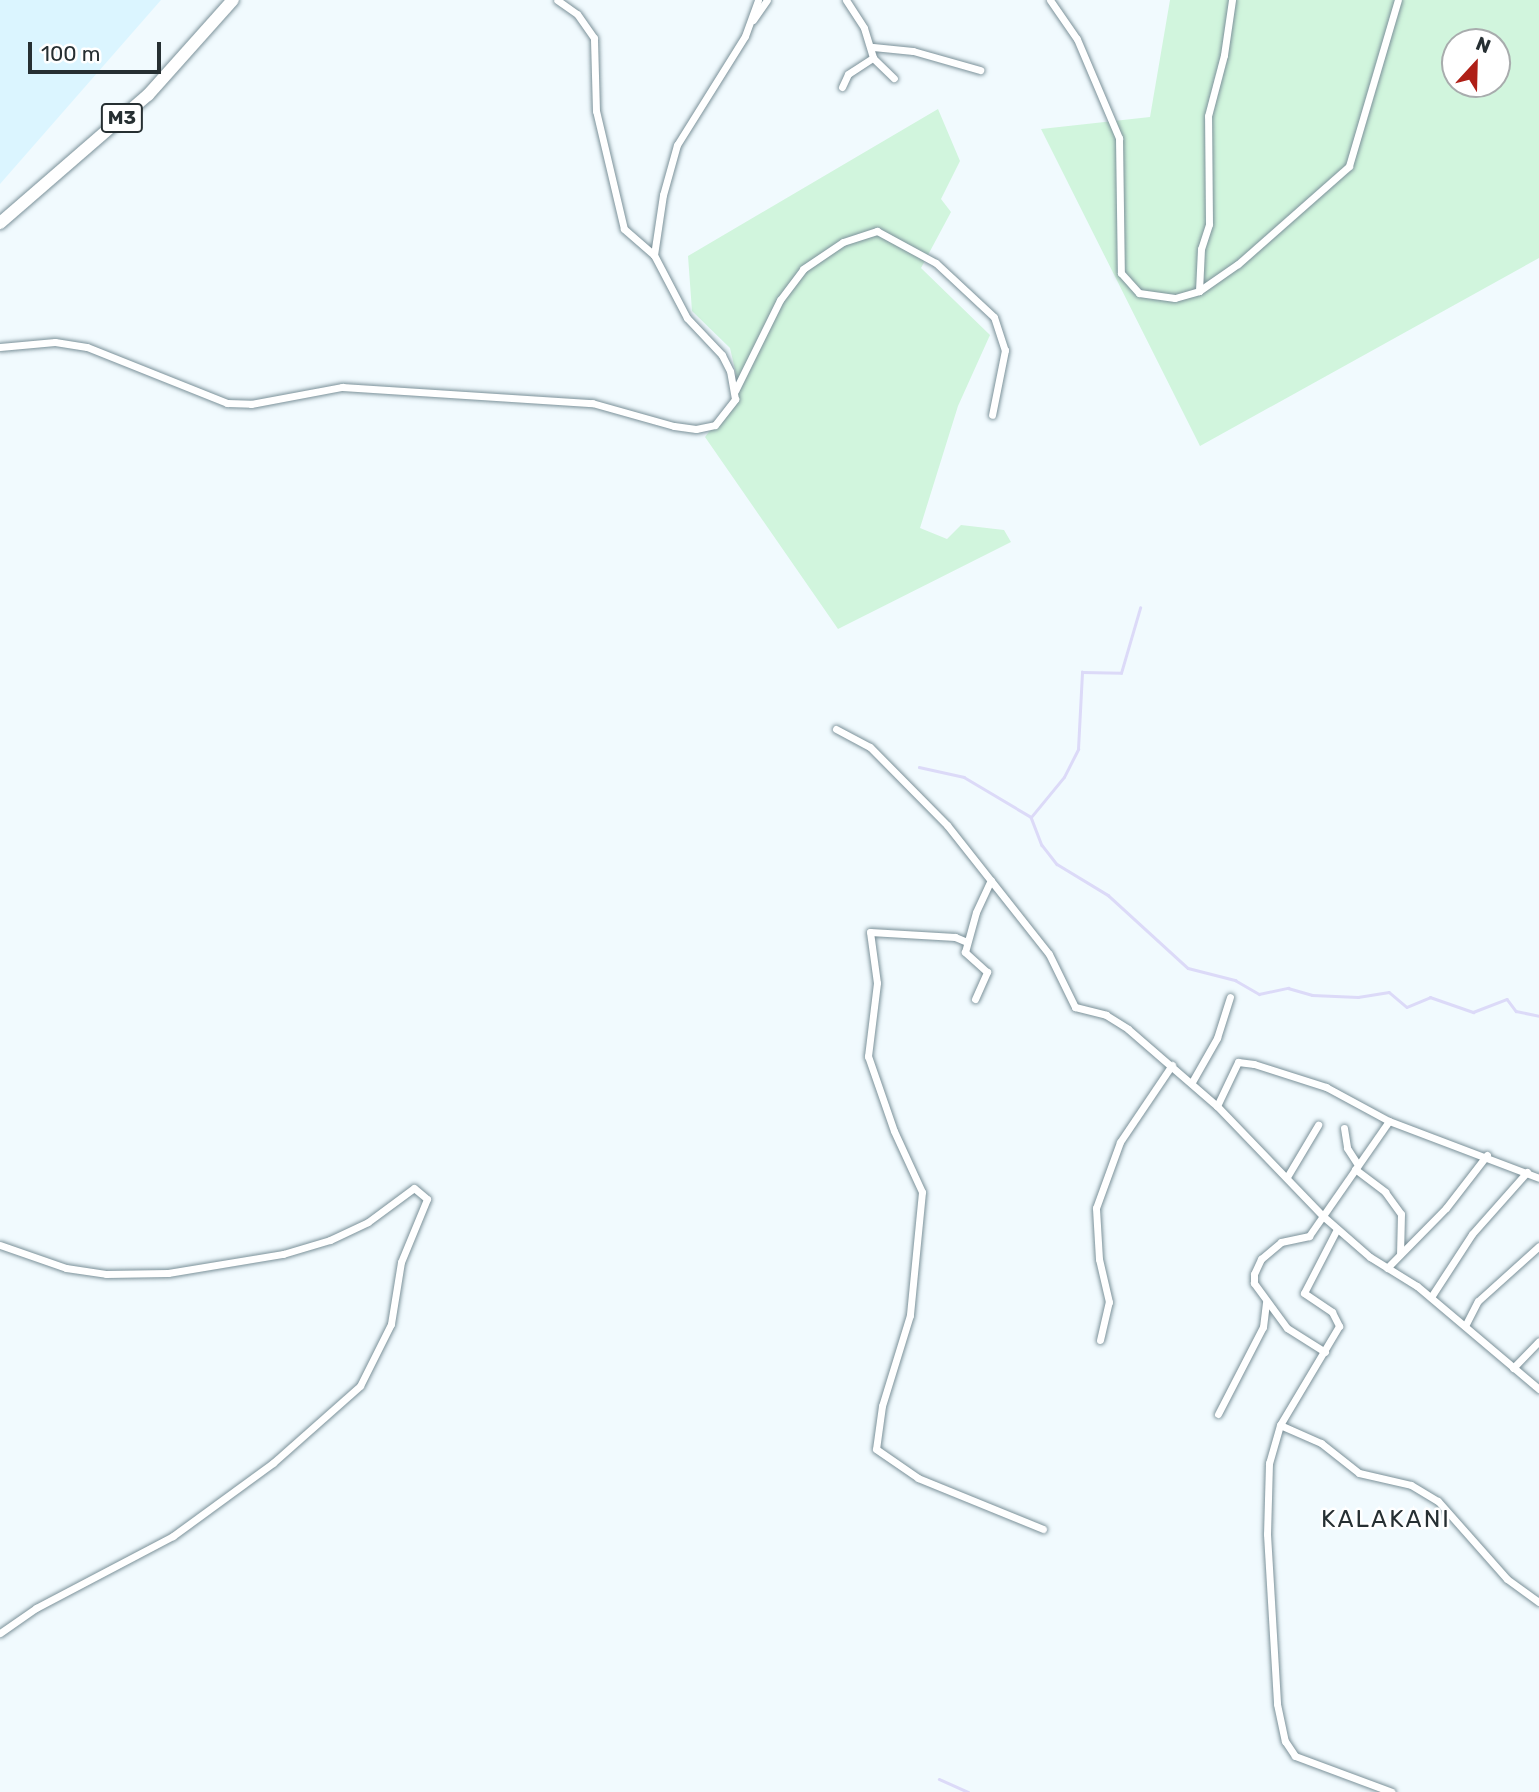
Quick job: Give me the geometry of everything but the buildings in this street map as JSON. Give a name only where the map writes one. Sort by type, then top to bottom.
[{"type":"highway","name":"M3","points":[[0,223],[148,95],[233,0]]},
{"type":"street","points":[[557,0],[577,14],[594,38],[596,111],[620,220],[627,234],[654,255],[687,318],[722,355],[735,391]]},
{"type":"street","points":[[749,27],[758,0]]},
{"type":"street","points":[[654,255],[663,195],[677,145],[767,0]]},
{"type":"street","points":[[846,0],[873,47],[873,58],[894,78]]},
{"type":"street","points":[[1050,0],[1077,38],[1119,138],[1118,261],[1125,281],[1135,290],[1153,297],[1175,298],[1199,291],[1238,264],[1349,166],[1398,0]]},
{"type":"street","points":[[1199,291],[1201,249],[1209,224],[1208,116],[1232,0]]},
{"type":"street","points":[[873,47],[913,51],[980,69]]},
{"type":"street","points":[[842,87],[848,74],[873,58]]},
{"type":"street","points":[[0,347],[41,342],[87,347],[192,392],[238,404],[342,387],[592,403],[696,429],[723,418],[779,300],[803,269],[843,242],[877,231],[936,263],[994,317],[1004,350],[992,415]]},
{"type":"street","points":[[836,729],[860,739],[884,760],[991,880],[1049,954],[1074,1007],[1115,1020],[1172,1065],[1217,1106],[1324,1217],[1387,1268],[1431,1297],[1539,1389]]},
{"type":"street","points":[[975,999],[987,972],[965,952],[991,880]]},
{"type":"street","points":[[967,942],[955,937],[870,932],[877,983],[868,1056],[894,1130],[922,1192],[910,1315],[881,1406],[876,1449],[918,1478],[1044,1529]]},
{"type":"street","points":[[1192,1082],[1217,1038],[1230,997]]},
{"type":"street","points":[[1217,1106],[1238,1062],[1326,1087],[1389,1121],[1487,1155],[1539,1178]]},
{"type":"street","points":[[1100,1340],[1110,1302],[1099,1259],[1096,1208],[1120,1142],[1172,1065]]},
{"type":"street","points":[[1325,1352],[1287,1328],[1254,1283],[1261,1259],[1281,1242],[1309,1236],[1389,1121]]},
{"type":"street","points":[[1287,1177],[1318,1125]]},
{"type":"street","points":[[1344,1128],[1347,1148],[1356,1167],[1385,1192],[1401,1214],[1400,1254]]},
{"type":"street","points":[[1387,1268],[1446,1208],[1487,1155]]},
{"type":"street","points":[[1431,1297],[1472,1234],[1527,1172]]},
{"type":"street","points":[[0,1245],[66,1268],[106,1274],[168,1273],[283,1254],[330,1240],[368,1222],[414,1188],[427,1199],[401,1262],[391,1324],[360,1386],[273,1463],[173,1536],[36,1608],[0,1633]]},
{"type":"street","points":[[1337,1228],[1304,1293],[1340,1321],[1325,1352],[1280,1425],[1269,1463],[1267,1534],[1281,1730],[1295,1756],[1392,1792]]},
{"type":"street","points":[[1465,1326],[1479,1301],[1539,1246]]},
{"type":"street","points":[[1218,1414],[1263,1327],[1266,1301]]},
{"type":"street","points":[[1513,1368],[1539,1341]]},
{"type":"street","points":[[1280,1425],[1321,1443],[1359,1473],[1412,1485],[1438,1501],[1507,1579],[1539,1602]]},
{"type":"shaded area","points":[[0,0],[161,0],[0,184]]},
{"type":"green space","points":[[1170,0],[1539,0],[1539,258],[1200,446],[1041,129],[1150,117]]},
{"type":"green space","points":[[938,109],[960,161],[941,199],[951,212],[921,268],[990,335],[958,406],[920,528],[947,539],[961,525],[1004,530],[1011,542],[838,629],[705,437],[740,391],[730,348],[692,311],[688,256]]},
{"type":"waterway","points":[[1032,816],[1064,777],[1078,749],[1082,672],[1121,673],[1140,608]]},
{"type":"waterway","points":[[919,767],[964,777],[1031,817],[1042,845],[1057,864],[1108,895],[1188,968],[1235,980],[1259,994],[1288,988],[1312,995],[1358,997],[1389,992],[1407,1007],[1430,997],[1473,1012],[1507,999],[1516,1011],[1539,1016]]},
{"type":"waterway","points":[[939,1779],[968,1792]]},
{"type":"district","name":"KALAKANI","points":[[1386,1520]]}]
